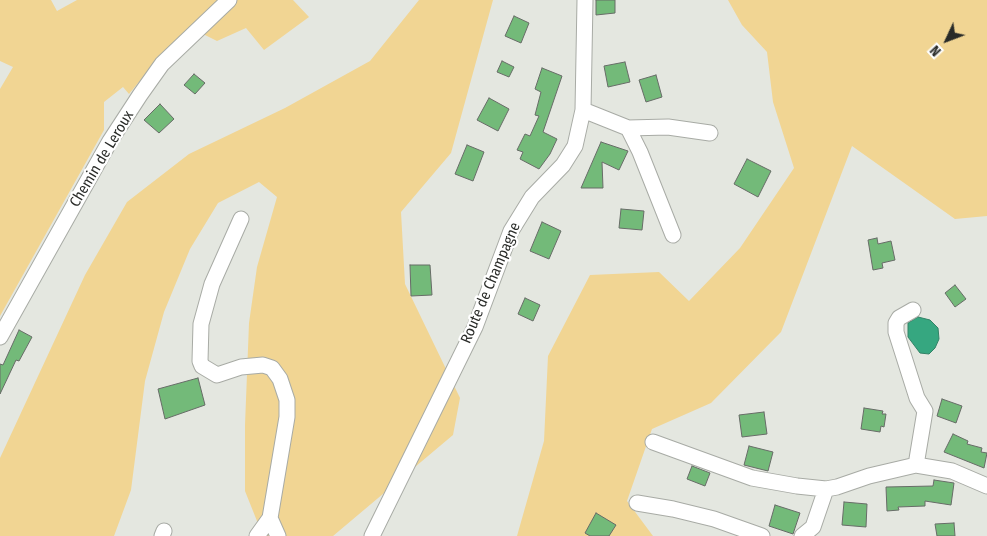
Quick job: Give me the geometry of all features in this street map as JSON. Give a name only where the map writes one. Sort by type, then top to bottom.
[{"type":"street","name":"Chemin de Leroux","points":[[0,337],[110,141],[140,95],[162,64],[229,0]]},
{"type":"street","name":"Route de Champagne","points":[[372,536],[475,326],[511,231],[532,197],[563,165],[575,146],[583,110],[585,0]]},
{"type":"street","points":[[583,110],[628,128],[668,127],[710,133]]},
{"type":"street","points":[[628,128],[640,152],[673,235]]},
{"type":"street","points":[[241,219],[212,284],[201,324],[200,361],[202,366],[217,375],[241,367],[263,365],[272,368],[280,379],[287,400],[287,417],[270,518],[257,536]]},
{"type":"street","points":[[913,310],[899,318],[896,323],[896,334],[917,398],[925,411],[916,466]]},
{"type":"street","points":[[653,442],[752,478],[797,486],[826,489],[916,466],[952,471],[987,486]]},
{"type":"street","points":[[802,536],[813,527],[826,489]]},
{"type":"street","points":[[637,503],[673,509],[762,536]]},
{"type":"street","points":[[270,518],[278,536]]},
{"type":"shaded area","points":[[0,0],[51,0],[57,11],[77,0],[293,0],[309,17],[264,50],[246,28],[217,41],[191,28],[161,55],[129,94],[123,87],[104,102],[104,130],[0,316],[0,89],[13,67],[0,61]]},
{"type":"shaded area","points":[[419,0],[493,0],[451,153],[401,212],[405,284],[460,398],[453,435],[333,536],[263,536],[245,491],[245,425],[249,323],[257,267],[277,197],[259,182],[218,203],[190,249],[164,312],[145,381],[131,490],[114,536],[0,536],[0,458],[85,275],[127,202],[189,154],[285,108],[370,61]]},
{"type":"shaded area","points":[[728,0],[987,0],[987,216],[955,219],[852,146],[781,332],[711,403],[652,429],[627,501],[653,536],[517,536],[544,441],[548,356],[590,275],[659,272],[689,301],[740,248],[794,168],[773,102],[767,52],[742,25]]},
{"type":"shaded area","points":[[918,317],[930,320],[938,328],[939,339],[935,348],[929,354],[920,353],[908,337],[908,323]]},
{"type":"building","points":[[596,0],[615,0],[615,13],[596,15]]},
{"type":"building","points":[[514,16],[529,23],[521,43],[505,36]]},
{"type":"building","points":[[502,61],[514,67],[509,77],[497,72]]},
{"type":"building","points":[[625,62],[630,82],[608,87],[604,66]]},
{"type":"building","points":[[542,68],[562,76],[543,132],[557,139],[550,154],[539,169],[520,159],[523,152],[517,150],[525,134],[530,136],[539,116],[535,115],[541,92],[535,89]]},
{"type":"building","points":[[194,74],[205,83],[195,94],[184,85]]},
{"type":"building","points":[[656,75],[662,97],[646,102],[639,80]]},
{"type":"building","points":[[489,98],[509,109],[498,131],[477,120]]},
{"type":"building","points":[[160,104],[174,119],[159,133],[144,120]]},
{"type":"building","points":[[601,142],[628,151],[619,170],[602,162],[603,188],[581,188]]},
{"type":"building","points":[[467,145],[484,152],[473,181],[455,174]]},
{"type":"building","points":[[747,159],[771,171],[758,197],[734,184]]},
{"type":"building","points":[[621,209],[644,211],[642,230],[619,228]]},
{"type":"building","points":[[542,222],[561,231],[549,259],[530,251]]},
{"type":"building","points":[[877,238],[878,244],[891,241],[895,260],[882,263],[883,268],[873,270],[868,240]]},
{"type":"building","points":[[410,265],[430,265],[432,295],[411,296]]},
{"type":"building","points":[[955,285],[966,299],[955,307],[945,293]]},
{"type":"building","points":[[525,298],[540,305],[533,321],[518,314]]},
{"type":"building","points":[[19,330],[32,337],[19,361],[16,360],[0,394],[0,364],[3,365]]},
{"type":"building","points":[[198,378],[205,405],[165,419],[158,389]]},
{"type":"building","points":[[942,399],[962,406],[956,423],[937,416]]},
{"type":"building","points":[[864,408],[883,411],[882,414],[886,414],[884,427],[881,426],[880,432],[861,429]]},
{"type":"building","points":[[764,412],[767,434],[742,437],[739,415]]},
{"type":"building","points":[[953,434],[968,441],[967,444],[982,448],[981,452],[987,453],[984,468],[944,452]]},
{"type":"building","points":[[749,446],[773,452],[768,471],[744,465]]},
{"type":"building","points":[[692,466],[710,473],[705,486],[687,479]]},
{"type":"building","points":[[934,480],[954,483],[951,505],[925,501],[925,506],[898,507],[899,510],[887,511],[886,487],[933,486]]},
{"type":"building","points":[[844,502],[867,504],[866,527],[842,525]]},
{"type":"building","points":[[775,505],[800,513],[793,534],[769,526]]},
{"type":"building","points":[[596,513],[616,525],[609,536],[590,536],[585,533]]},
{"type":"building","points":[[954,523],[955,536],[937,536],[935,524]]}]
